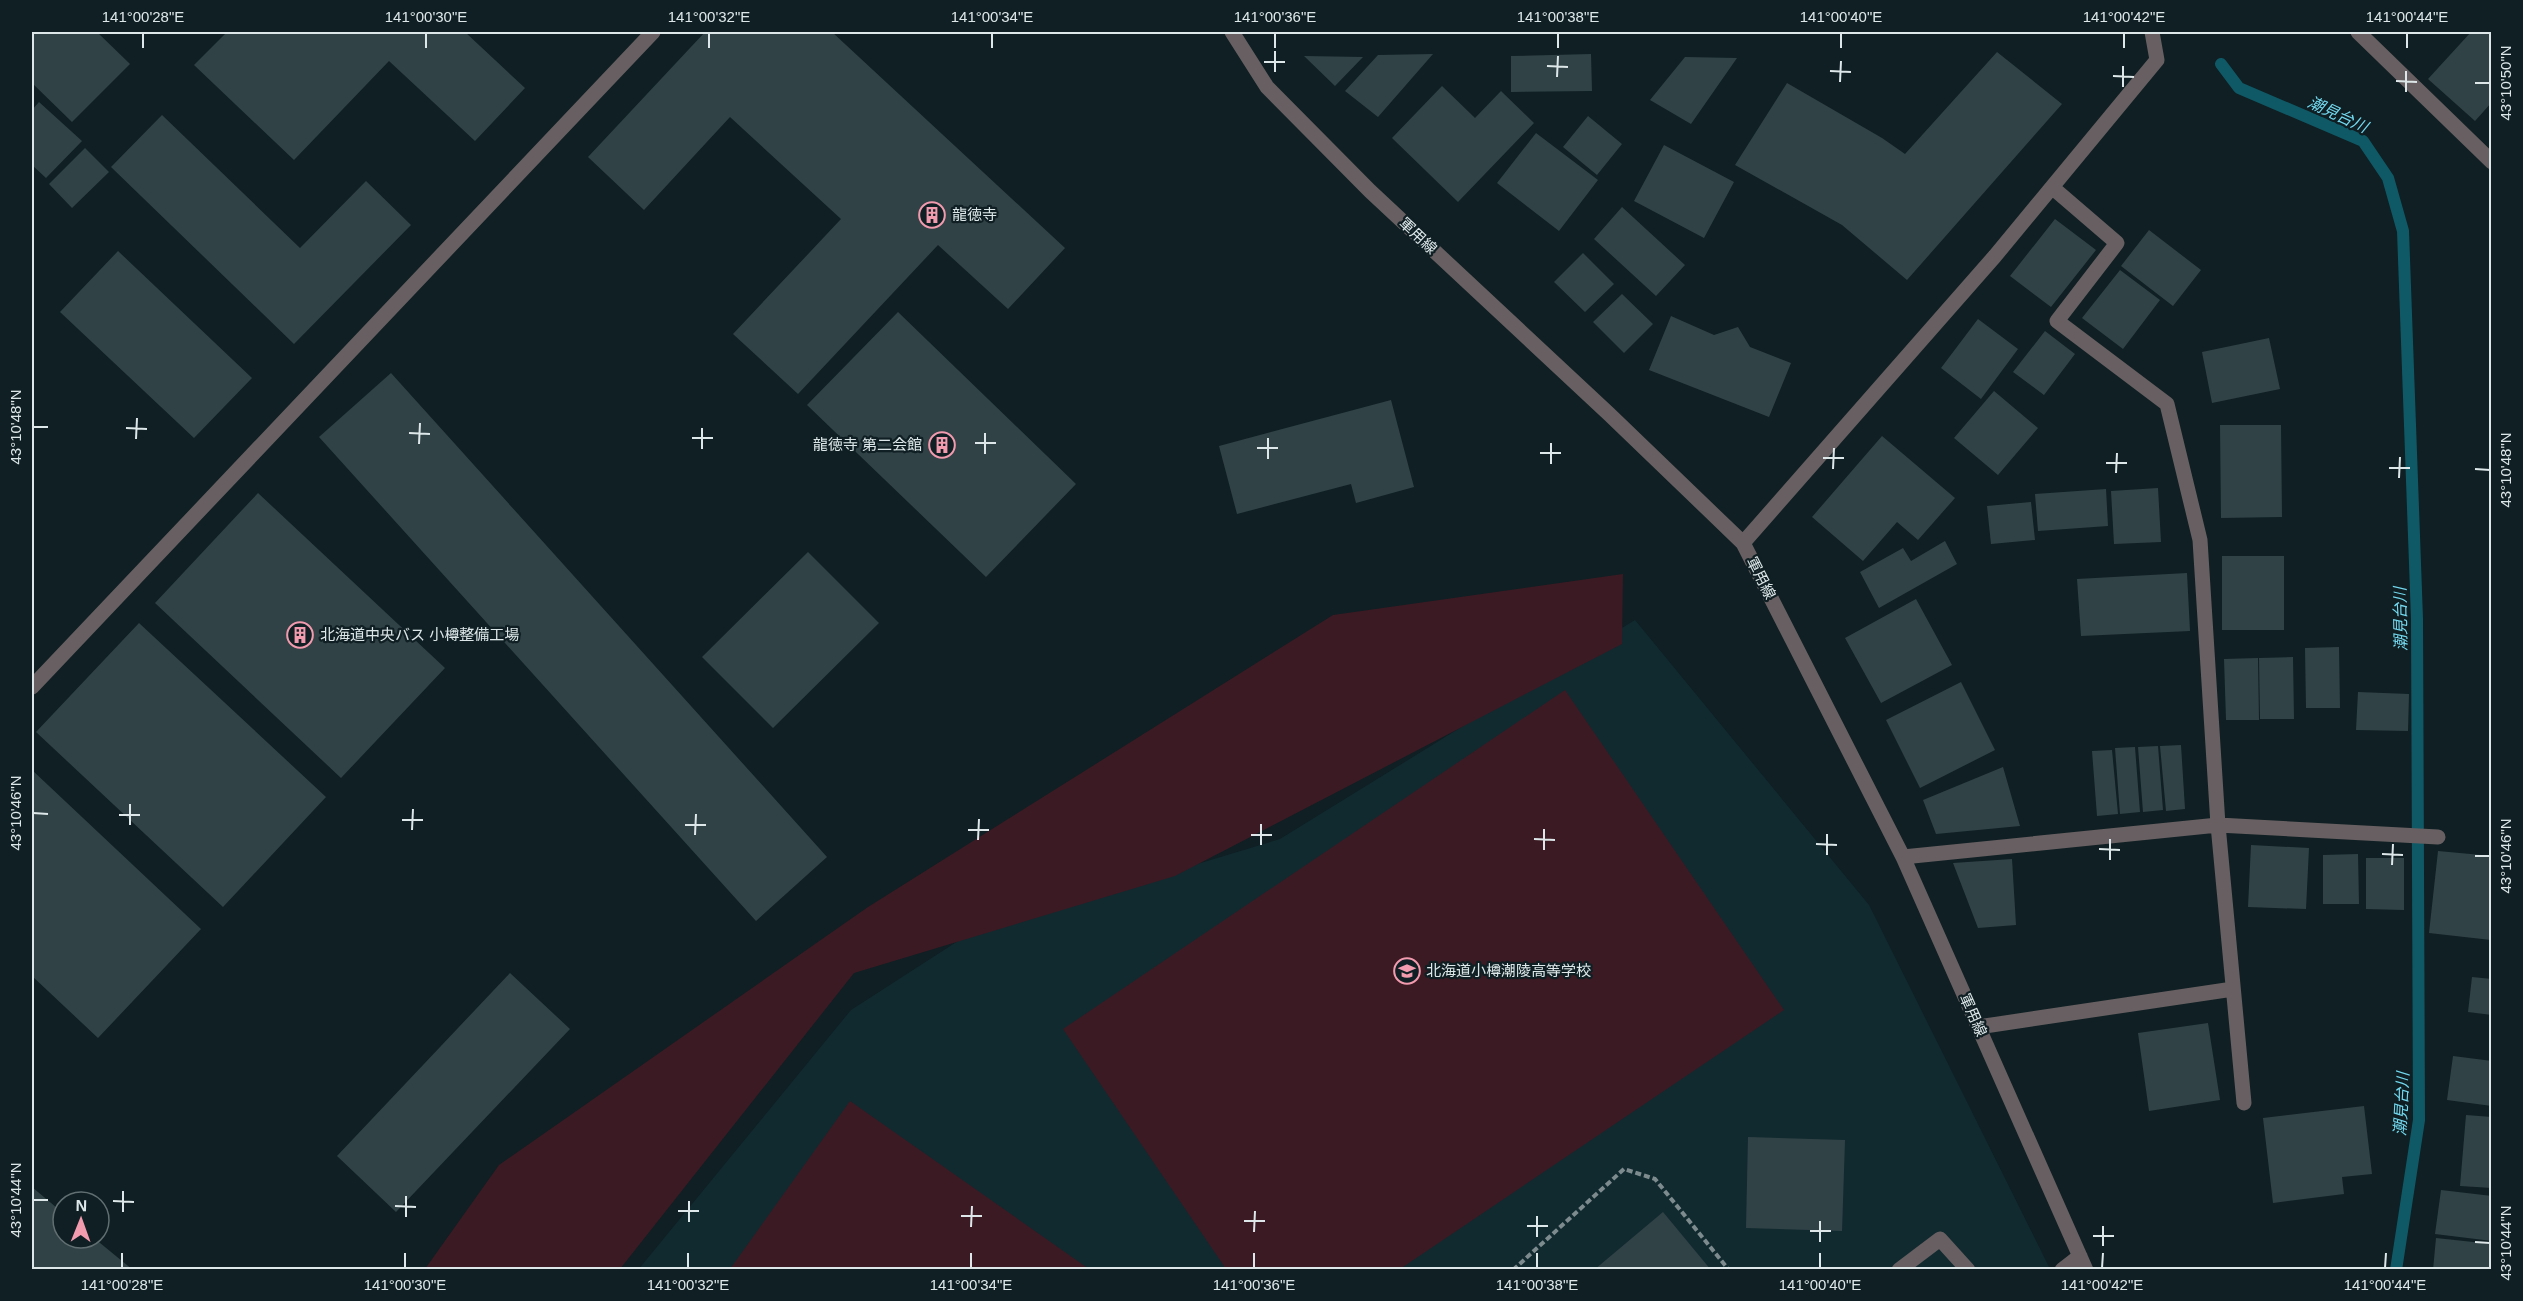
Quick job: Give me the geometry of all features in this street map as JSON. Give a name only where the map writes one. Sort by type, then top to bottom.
[{"type":"street","points":[[32,687],[653,32]]},
{"type":"street","name":"軍用線","points":[[1232,32],[1267,87],[1346,167],[1743,543],[1902,857],[2083,1263]]},
{"type":"street","points":[[1743,543],[2053,188],[2157,60],[2152,32]]},
{"type":"street","points":[[2358,32],[2492,162]]},
{"type":"street","points":[[2053,188],[2117,243],[2056,321],[2167,404],[2200,540],[2218,825],[2244,1103]]},
{"type":"street","points":[[1902,857],[2218,825],[2438,837]]},
{"type":"street","points":[[1978,1027],[2233,989]]},
{"type":"street","points":[[1899,1269],[1940,1239],[1968,1269]]},
{"type":"street","points":[[2062,1269],[2083,1263]]},
{"type":"path","points":[[1513,1269],[1624,1169],[1655,1179],[1729,1269]]},
{"type":"shaded area","points":[[1623,574],[1622,644],[1175,876],[854,973],[620,1269],[425,1269],[499,1165],[868,907],[1333,615]]},
{"type":"shaded area","name":"北海道小樽潮陵高等学校","points":[[1635,620],[1869,905],[2050,1269],[638,1270],[851,1010],[972,932],[1280,839]]},
{"type":"shaded area","points":[[1565,690],[1784,1010],[1400,1269],[1226,1269],[1063,1029]]},
{"type":"shaded area","points":[[850,1101],[1089,1269],[730,1269]]},
{"type":"building","points":[[32,32],[97,32],[130,64],[72,122],[32,83]]},
{"type":"building","points":[[227,32],[465,32],[525,88],[475,141],[389,61],[294,160],[194,65]]},
{"type":"building","name":"龍徳寺","points":[[705,32],[832,32],[1065,248],[1008,309],[938,245],[798,394],[733,334],[841,219],[730,117],[644,210],[588,157]]},
{"type":"building","points":[[2471,32],[2492,32],[2492,102],[2475,121],[2428,79]]},
{"type":"building","points":[[1997,52],[2062,104],[1907,280],[1842,225],[1735,165],[1787,83],[1882,138],[1905,154]]},
{"type":"building","points":[[1433,54],[1378,117],[1345,91],[1378,55]]},
{"type":"building","points":[[1591,54],[1592,91],[1511,92],[1511,56]]},
{"type":"building","points":[[1304,56],[1363,57],[1335,86]]},
{"type":"building","points":[[1685,57],[1737,58],[1691,124],[1650,100]]},
{"type":"building","points":[[1442,86],[1475,118],[1501,91],[1534,123],[1458,202],[1392,138]]},
{"type":"building","points":[[39,102],[82,141],[46,178],[32,165],[32,110]]},
{"type":"building","points":[[162,115],[300,248],[366,181],[411,225],[294,344],[111,167]]},
{"type":"building","points":[[1588,116],[1622,144],[1597,175],[1563,147]]},
{"type":"building","points":[[1536,133],[1598,180],[1559,231],[1497,183]]},
{"type":"building","points":[[1664,145],[1734,182],[1704,238],[1634,201]]},
{"type":"building","points":[[85,148],[109,172],[72,208],[49,184]]},
{"type":"building","points":[[1622,207],[1685,265],[1656,296],[1594,239]]},
{"type":"building","points":[[2055,219],[2096,250],[2051,307],[2010,276]]},
{"type":"building","points":[[2149,230],[2201,270],[2173,306],[2121,266]]},
{"type":"building","points":[[118,251],[252,378],[194,438],[60,312]]},
{"type":"building","points":[[1583,253],[1614,284],[1585,312],[1554,282]]},
{"type":"building","points":[[2120,270],[2160,300],[2123,349],[2082,318]]},
{"type":"building","points":[[1622,294],[1653,324],[1624,353],[1593,322]]},
{"type":"building","name":"龍徳寺 第二会館","points":[[898,312],[1076,484],[986,577],[807,405]]},
{"type":"building","points":[[1671,316],[1714,335],[1738,327],[1750,347],[1791,363],[1769,417],[1649,370]]},
{"type":"building","points":[[1978,319],[2018,349],[1981,399],[1941,368]]},
{"type":"building","points":[[2045,331],[2075,354],[2044,395],[2013,372]]},
{"type":"building","points":[[2269,338],[2280,389],[2212,403],[2202,352]]},
{"type":"building","points":[[391,373],[827,857],[756,921],[319,437]]},
{"type":"building","points":[[1994,391],[2038,428],[1998,475],[1954,438]]},
{"type":"building","points":[[1391,400],[1414,487],[1356,503],[1351,484],[1237,514],[1219,446]]},
{"type":"building","points":[[2220,425],[2281,425],[2282,517],[2221,518]]},
{"type":"building","points":[[1882,436],[1955,498],[1918,540],[1897,522],[1863,561],[1812,517]]},
{"type":"building","points":[[2158,488],[2161,542],[2114,544],[2111,491]]},
{"type":"building","points":[[2106,489],[2108,526],[2038,531],[2035,494]]},
{"type":"building","name":"北海道中央バス 小樽整備工場","points":[[258,493],[445,668],[341,778],[155,603]]},
{"type":"building","points":[[2031,502],[2035,540],[1991,544],[1987,506]]},
{"type":"building","points":[[1945,541],[1957,564],[1879,608],[1860,572],[1903,548],[1911,561]]},
{"type":"building","points":[[808,552],[879,623],[773,728],[702,657]]},
{"type":"building","points":[[2222,556],[2284,556],[2284,630],[2222,630]]},
{"type":"building","points":[[2187,573],[2190,631],[2081,636],[2077,579]]},
{"type":"building","points":[[1916,599],[1952,665],[1881,703],[1845,638]]},
{"type":"building","points":[[139,623],[326,797],[223,907],[36,732]]},
{"type":"building","points":[[2339,647],[2340,708],[2306,708],[2305,648]]},
{"type":"building","points":[[2293,657],[2294,719],[2260,719],[2259,658]]},
{"type":"building","points":[[2258,658],[2259,720],[2226,720],[2224,659]]},
{"type":"building","points":[[1961,682],[1995,750],[1920,788],[1886,720]]},
{"type":"building","points":[[2358,692],[2409,694],[2408,731],[2356,730]]},
{"type":"building","points":[[2181,745],[2185,809],[2166,811],[2160,746]]},
{"type":"building","points":[[2158,746],[2163,810],[2143,812],[2138,747]]},
{"type":"building","points":[[2135,747],[2140,812],[2120,814],[2115,748]]},
{"type":"building","points":[[2112,750],[2118,814],[2097,816],[2092,751]]},
{"type":"building","points":[[2003,767],[2020,826],[1936,834],[1923,800]]},
{"type":"building","points":[[32,770],[201,929],[98,1038],[32,976]]},
{"type":"building","points":[[2251,845],[2309,848],[2306,909],[2248,907]]},
{"type":"building","points":[[2438,851],[2492,856],[2491,940],[2429,933]]},
{"type":"building","points":[[2358,854],[2359,904],[2323,904],[2323,855]]},
{"type":"building","points":[[2366,858],[2404,858],[2404,910],[2366,909]]},
{"type":"building","points":[[2012,859],[2016,925],[1978,928],[1953,863]]},
{"type":"building","points":[[510,973],[570,1029],[396,1212],[337,1156]]},
{"type":"building","points":[[2472,977],[2492,979],[2492,1015],[2468,1012]]},
{"type":"building","points":[[2208,1023],[2220,1100],[2149,1111],[2138,1033]]},
{"type":"building","points":[[2453,1056],[2492,1061],[2492,1106],[2447,1100]]},
{"type":"building","points":[[2364,1106],[2372,1174],[2342,1177],[2344,1194],[2273,1203],[2263,1118]]},
{"type":"building","points":[[2466,1115],[2492,1117],[2492,1188],[2460,1186]]},
{"type":"building","points":[[1748,1137],[1845,1140],[1842,1231],[1746,1228]]},
{"type":"building","points":[[32,1187],[51,1203],[51,1250],[109,1250],[133,1270],[32,1270]]},
{"type":"building","points":[[2441,1190],[2492,1196],[2492,1241],[2435,1234]]},
{"type":"building","points":[[1663,1212],[1711,1270],[1594,1270]]},
{"type":"building","points":[[2436,1238],[2492,1244],[2492,1270],[2433,1270]]},
{"type":"waterway","name":"潮見台川","points":[[2221,64],[2239,88],[2363,141],[2388,178],[2403,231],[2417,619],[2419,1120],[2396,1270]]},
{"type":"place","name":"龍徳寺","points":[[932,215]]},
{"type":"place","name":"龍徳寺 第二会館","points":[[942,445]]},
{"type":"place","name":"北海道中央バス 小樽整備工場","points":[[300,635]]},
{"type":"place","name":"北海道小樽潮陵高等学校","points":[[1407,971]]}]
